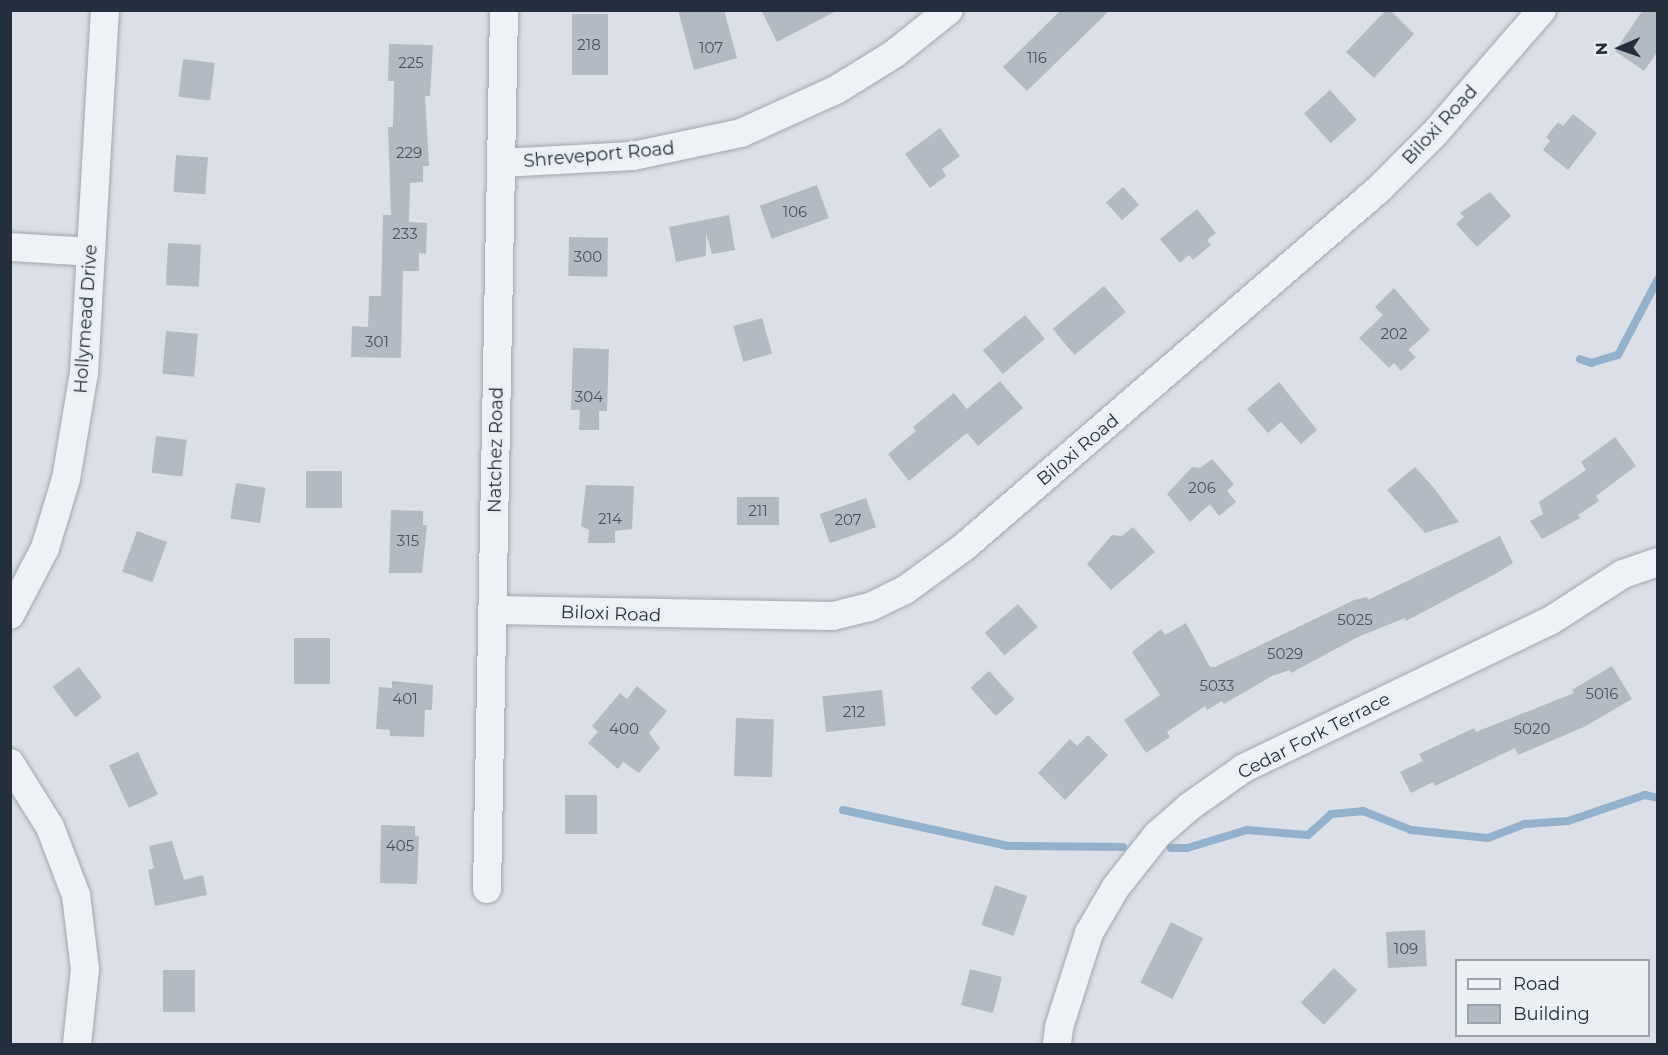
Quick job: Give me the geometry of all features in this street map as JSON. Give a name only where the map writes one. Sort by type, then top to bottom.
[{"type":"street","name":"Hollymead Drive","points":[[10,615],[45,548],[66,479],[84,373],[105,10]]},
{"type":"street","name":"Natchez Road","points":[[487,890],[504,10]]},
{"type":"street","name":"Shreveport Road","points":[[501,163],[633,156],[741,133],[836,90],[894,54],[949,10]]},
{"type":"street","name":"Biloxi Road","points":[[494,610],[833,616],[870,607],[905,590],[973,539],[1379,189],[1436,133],[1542,10]]},
{"type":"street","points":[[10,247],[91,252]]},
{"type":"street","name":"Cedar Fork Terrace","points":[[1058,1044],[1059,1027],[1089,933],[1116,887],[1156,836],[1189,807],[1244,768],[1550,621],[1623,574],[1658,562]]},
{"type":"street","points":[[10,763],[50,827],[76,895],[85,969],[77,1044]]},
{"type":"building","points":[[678,10],[724,10],[737,58],[694,70]]},
{"type":"building","points":[[761,10],[838,10],[777,42]]},
{"type":"building","points":[[1061,10],[1110,10],[1027,91],[1003,67]]},
{"type":"building","points":[[1386,10],[1390,10],[1414,34],[1374,78],[1346,52]]},
{"type":"building","points":[[1643,10],[1658,10],[1658,51],[1644,71],[1615,51]]},
{"type":"building","points":[[572,14],[608,14],[608,75],[572,75]]},
{"type":"building","points":[[389,44],[433,45],[430,96],[425,96],[429,166],[423,166],[423,182],[410,183],[409,222],[427,223],[426,254],[419,253],[419,271],[403,271],[401,358],[351,357],[352,326],[368,327],[369,296],[381,296],[383,215],[391,215],[388,127],[393,127],[394,81],[388,81]]},
{"type":"building","points":[[183,59],[215,63],[210,101],[178,97]]},
{"type":"building","points":[[1330,90],[1357,120],[1331,143],[1304,113]]},
{"type":"building","points":[[1573,114],[1597,133],[1568,170],[1543,150],[1550,141],[1546,137],[1558,122],[1563,126]]},
{"type":"building","points":[[940,128],[960,156],[942,169],[946,176],[930,188],[905,154]]},
{"type":"building","points":[[176,155],[208,157],[205,194],[173,192]]},
{"type":"building","points":[[817,185],[829,218],[772,239],[760,206]]},
{"type":"building","points":[[1123,187],[1139,205],[1122,220],[1106,202]]},
{"type":"building","points":[[1490,192],[1511,216],[1477,247],[1456,224],[1464,217],[1460,213]]},
{"type":"building","points":[[1197,209],[1216,233],[1207,240],[1211,245],[1193,260],[1189,255],[1180,263],[1160,239]]},
{"type":"building","points":[[729,215],[735,250],[712,254],[706,233],[706,256],[676,262],[669,227]]},
{"type":"building","points":[[569,237],[608,238],[607,277],[568,276]]},
{"type":"building","points":[[168,243],[201,245],[199,287],[166,285]]},
{"type":"building","points":[[1104,286],[1126,312],[1075,355],[1053,329]]},
{"type":"building","points":[[1394,288],[1430,330],[1408,350],[1416,357],[1401,371],[1394,363],[1389,368],[1359,338],[1383,315],[1375,307]]},
{"type":"building","points":[[1025,315],[1045,339],[1003,374],[983,350]]},
{"type":"building","points":[[762,318],[772,354],[743,362],[733,326]]},
{"type":"building","points":[[166,331],[198,334],[194,377],[162,374]]},
{"type":"building","points":[[573,348],[609,349],[607,411],[599,411],[599,430],[579,430],[580,410],[571,410]]},
{"type":"building","points":[[1000,381],[1023,408],[978,446],[967,433],[909,481],[888,454],[916,431],[913,427],[954,393],[967,409]]},
{"type":"building","points":[[1279,382],[1317,430],[1301,444],[1281,422],[1268,433],[1247,409]]},
{"type":"building","points":[[156,436],[187,440],[182,477],[151,473]]},
{"type":"building","points":[[1615,437],[1636,466],[1596,496],[1599,501],[1578,515],[1580,518],[1542,539],[1530,521],[1543,514],[1539,502],[1586,470],[1581,462]]},
{"type":"building","points":[[1212,459],[1234,484],[1227,491],[1236,502],[1219,516],[1210,504],[1190,522],[1167,494],[1192,467],[1200,468]]},
{"type":"building","points":[[1415,467],[1459,522],[1425,533],[1387,490]]},
{"type":"building","points":[[306,471],[342,471],[342,508],[306,508]]},
{"type":"building","points":[[236,483],[266,488],[260,523],[230,519]]},
{"type":"building","points":[[586,485],[634,486],[632,529],[615,531],[615,543],[588,543],[589,530],[581,526]]},
{"type":"building","points":[[737,497],[779,497],[779,525],[737,525]]},
{"type":"building","points":[[866,498],[876,527],[830,543],[820,514]]},
{"type":"building","points":[[391,510],[423,511],[423,525],[427,525],[422,573],[389,573]]},
{"type":"building","points":[[1133,527],[1155,552],[1111,590],[1087,564],[1112,535],[1122,536]]},
{"type":"building","points":[[137,531],[167,542],[152,582],[122,571]]},
{"type":"building","points":[[1500,536],[1513,563],[1497,573],[1406,621],[1405,618],[1358,637],[1291,673],[1290,670],[1272,676],[1224,704],[1222,701],[1207,710],[1205,706],[1167,732],[1170,737],[1146,753],[1124,720],[1160,695],[1132,652],[1161,629],[1165,635],[1186,623],[1210,667],[1215,667],[1354,600],[1367,597],[1368,600]]},
{"type":"building","points":[[1018,604],[1038,627],[1004,656],[985,633]]},
{"type":"building","points":[[294,638],[330,638],[330,684],[294,684]]},
{"type":"building","points":[[1612,666],[1632,699],[1584,727],[1518,755],[1515,748],[1435,786],[1433,782],[1411,793],[1400,772],[1423,761],[1419,754],[1474,728],[1476,732],[1574,693],[1572,690]]},
{"type":"building","points":[[79,667],[102,697],[76,717],[53,687]]},
{"type":"building","points":[[989,671],[1014,699],[996,716],[970,688]]},
{"type":"building","points":[[392,681],[433,685],[432,710],[425,710],[424,737],[390,736],[390,730],[376,729],[379,687],[392,688]]},
{"type":"building","points":[[637,686],[667,711],[649,733],[660,748],[639,773],[623,762],[618,769],[588,743],[598,732],[592,726],[620,693],[627,699]]},
{"type":"building","points":[[882,690],[886,726],[826,732],[822,696]]},
{"type":"building","points":[[736,718],[774,719],[772,777],[734,776]]},
{"type":"building","points":[[1088,735],[1108,755],[1065,800],[1038,773],[1070,739],[1077,746]]},
{"type":"building","points":[[138,752],[158,795],[129,808],[109,766]]},
{"type":"building","points":[[565,795],[597,795],[597,834],[565,834]]},
{"type":"building","points":[[381,825],[415,826],[415,836],[419,836],[417,884],[380,883]]},
{"type":"building","points":[[172,841],[184,880],[203,875],[207,895],[155,906],[148,870],[154,868],[149,846]]},
{"type":"building","points":[[995,885],[1027,896],[1013,936],[981,925]]},
{"type":"building","points":[[1171,922],[1203,938],[1172,999],[1140,983]]},
{"type":"building","points":[[1425,930],[1427,966],[1388,968],[1386,932]]},
{"type":"building","points":[[1334,968],[1357,990],[1324,1025],[1301,1003]]},
{"type":"building","points":[[970,969],[1002,977],[993,1013],[961,1005]]},
{"type":"building","points":[[163,970],[195,970],[195,1012],[163,1012]]},
{"type":"waterway","points":[[1580,359],[1591,363],[1618,355],[1658,279]]},
{"type":"waterway","points":[[1171,848],[1187,848],[1247,830],[1308,835],[1331,814],[1363,811],[1411,830],[1488,838],[1525,824],[1568,821],[1645,795],[1658,798]]},
{"type":"waterway","points":[[843,810],[1008,846],[1123,847]]}]
